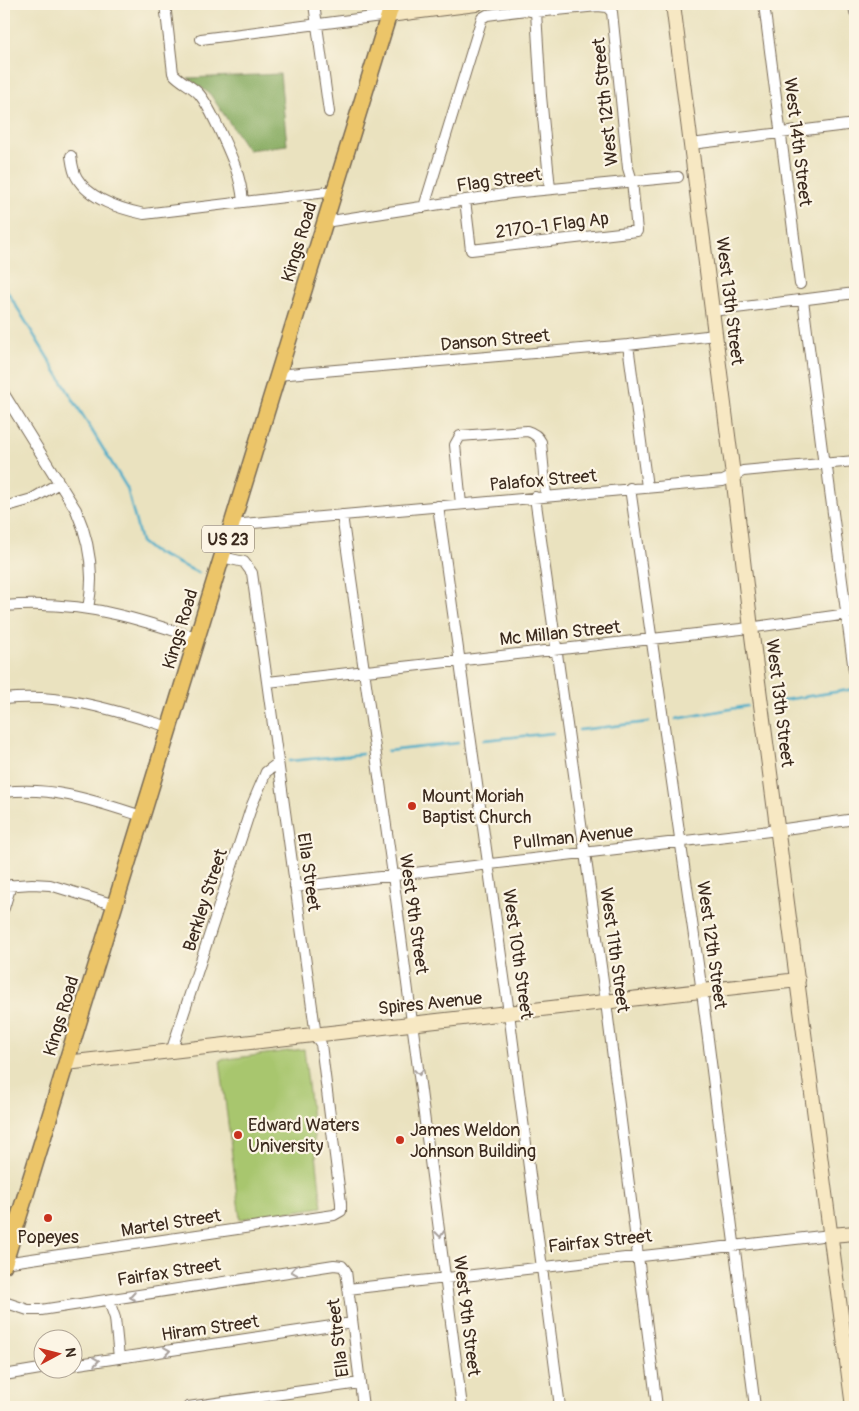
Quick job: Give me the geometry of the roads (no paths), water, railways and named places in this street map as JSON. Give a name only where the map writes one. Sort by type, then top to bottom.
[{"type":"main road","name":"Kings Road","points":[[4,1264],[390,9]]},
{"type":"street","points":[[164,4],[173,73],[177,78],[198,92],[207,104],[234,162],[242,185],[245,202]]},
{"type":"street","points":[[314,4],[328,112]]},
{"type":"street","points":[[202,39],[316,24],[390,9],[476,4]]},
{"type":"street","name":"West 13th Street","points":[[673,4],[751,628],[853,1407]]},
{"type":"street","name":"West 14th Street","points":[[764,4],[800,284]]},
{"type":"street","points":[[854,4],[855,12]]},
{"type":"street","name":"West 12th Street","points":[[536,12],[598,6],[607,8],[612,12],[628,168],[632,181]]},
{"type":"street","points":[[424,207],[482,18],[487,15],[526,10],[536,12],[541,96],[550,189]]},
{"type":"street","points":[[691,144],[855,124]]},
{"type":"street","points":[[71,156],[75,176],[84,188],[103,200],[130,211],[144,214],[334,191]]},
{"type":"street","name":"Flag Street","points":[[325,222],[511,193],[678,177]]},
{"type":"street","name":"2170-1 Flag Ap","points":[[465,200],[471,250],[588,237],[637,231],[632,181]]},
{"type":"street","points":[[712,311],[855,293]]},
{"type":"street","points":[[802,300],[823,458],[851,614],[854,671]]},
{"type":"street","name":"Danson Street","points":[[278,375],[628,345],[715,335]]},
{"type":"street","points":[[628,345],[647,487]]},
{"type":"street","points":[[4,394],[76,510],[85,531],[92,574],[88,609]]},
{"type":"street","points":[[461,504],[456,445],[460,436],[532,432],[541,442],[546,496]]},
{"type":"street","name":"Palafox Street","points":[[232,525],[723,481],[743,471],[855,461]]},
{"type":"street","points":[[4,507],[32,499],[60,483]]},
{"type":"street","name":"West 12th Street","points":[[630,488],[702,992],[755,1407]]},
{"type":"street","name":"West 11th Street","points":[[534,497],[606,1002],[657,1407]]},
{"type":"street","name":"West 10th Street","points":[[438,506],[510,1013],[560,1407]]},
{"type":"street","name":"West 9th Street","points":[[342,515],[413,1024],[462,1407]]},
{"type":"street","name":"Ella Street","points":[[222,557],[244,562],[252,574],[316,1036],[321,1044],[341,1211]]},
{"type":"street","points":[[4,606],[59,605],[88,609],[119,615],[197,638]]},
{"type":"street","name":"Mc Millan Street","points":[[268,682],[751,628],[851,614]]},
{"type":"street","points":[[4,699],[58,699],[98,705],[170,727]]},
{"type":"street","name":"Berkley Street","points":[[171,1052],[252,805],[266,772],[278,763]]},
{"type":"street","points":[[4,792],[38,790],[60,792],[142,816]]},
{"type":"street","name":"Pullman Avenue","points":[[295,887],[778,830],[855,819]]},
{"type":"street","points":[[4,908],[7,886],[32,884],[50,885],[115,904]]},
{"type":"street","name":"Spires Avenue","points":[[66,1063],[798,980]]},
{"type":"street","name":"Martel Street","points":[[4,1264],[334,1215],[341,1211]]},
{"type":"street","name":"Fairfax Street","points":[[348,1289],[855,1233]]},
{"type":"street","name":"Fairfax Street","points":[[4,1302],[28,1310],[41,1310],[334,1265],[342,1266]]},
{"type":"street","name":"Ella Street","points":[[342,1266],[346,1271],[363,1407]]},
{"type":"street","points":[[109,1301],[115,1318],[119,1358]]},
{"type":"street","name":"Hiram Street","points":[[82,1364],[352,1322]]},
{"type":"street","points":[[4,1375],[32,1370]]},
{"type":"street","points":[[188,1407],[360,1383]]},
{"type":"waterway","points":[[4,286],[127,488],[141,542],[152,551],[199,573]]},
{"type":"waterway","points":[[777,701],[855,689]]},
{"type":"waterway","points":[[676,719],[747,706]]},
{"type":"waterway","points":[[579,730],[649,722]]},
{"type":"waterway","points":[[483,740],[553,733]]},
{"type":"waterway","points":[[388,751],[458,743]]},
{"type":"waterway","points":[[289,761],[362,754]]},
{"type":"place","name":"Mount Moriah Baptist Church","points":[[412,806]]},
{"type":"place","name":"Edward Waters University","points":[[238,1135]]},
{"type":"place","name":"James Weldon Johnson Building","points":[[400,1140]]},
{"type":"place","name":"Popeyes","points":[[48,1218]]}]
